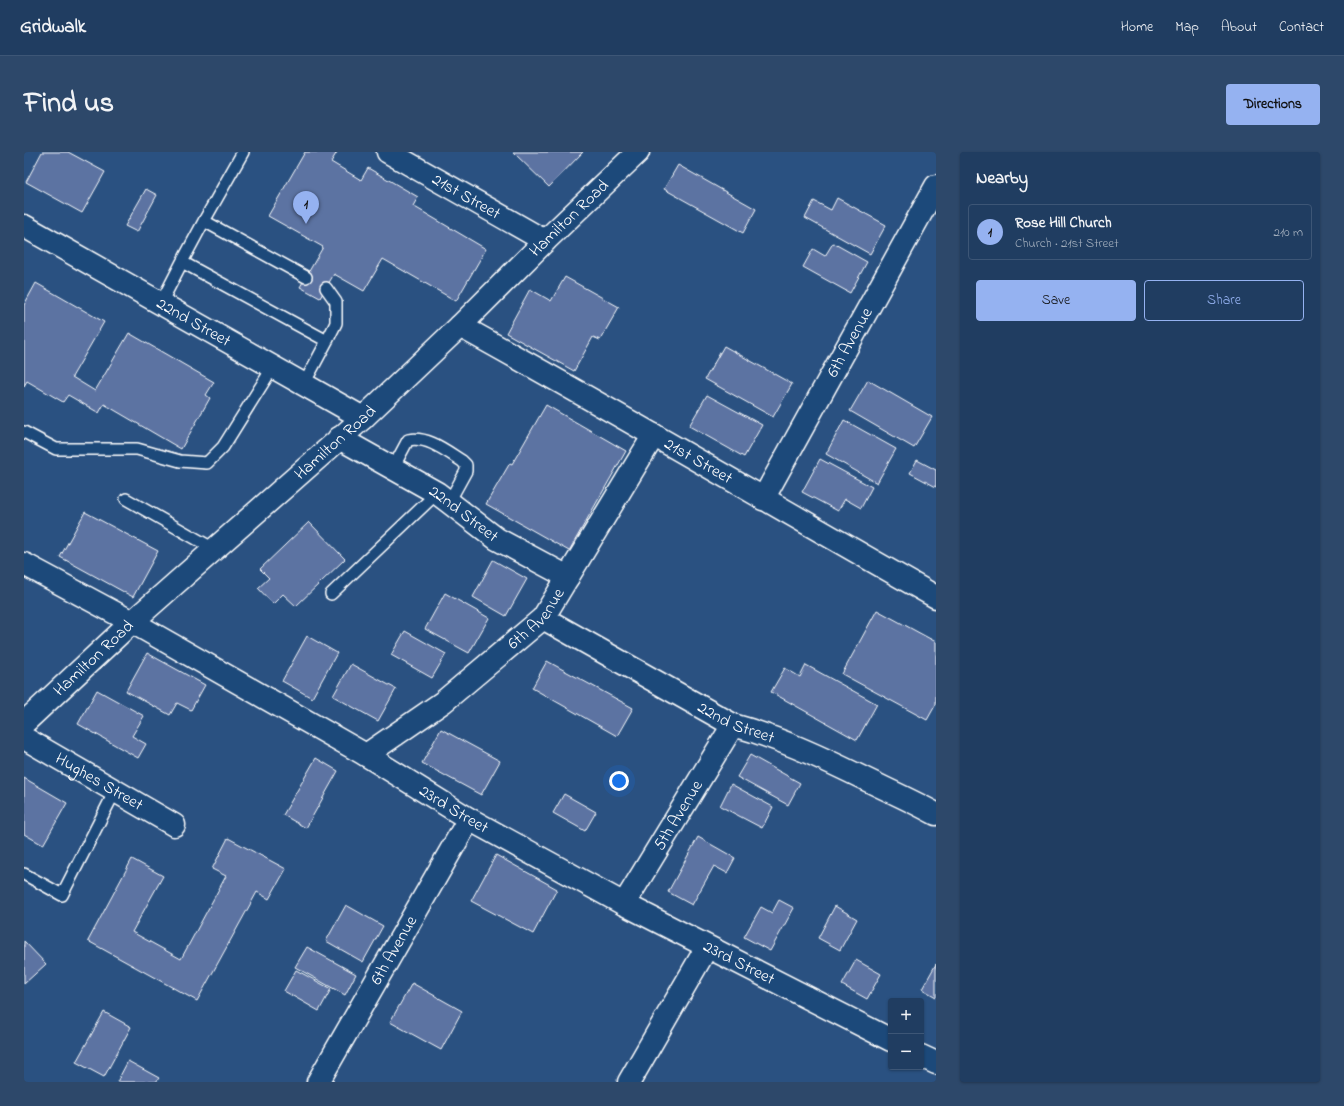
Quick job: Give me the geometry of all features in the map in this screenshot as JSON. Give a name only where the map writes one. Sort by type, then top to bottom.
[{"type":"street","name":"21st Street","points":[[388,152],[544,241]]},
{"type":"street","name":"Hamilton Road","points":[[24,723],[132,622],[363,418],[460,326],[544,241],[638,152]]},
{"type":"street","name":"6th Avenue","points":[[763,499],[936,186]]},
{"type":"street","name":"22nd Street","points":[[24,226],[363,418]]},
{"type":"street","name":"21st Street","points":[[460,326],[654,435],[936,597]]},
{"type":"street","name":"6th Avenue","points":[[366,755],[443,702],[543,618],[654,435]]},
{"type":"street","name":"22nd Street","points":[[339,438],[443,497],[498,539],[568,577]]},
{"type":"street","name":"23rd Street","points":[[24,564],[132,622],[366,755],[469,819],[624,904],[888,1038]]},
{"type":"street","name":"22nd Street","points":[[543,618],[733,725],[785,742],[860,776],[936,814]]},
{"type":"street","name":"5th Avenue","points":[[624,904],[733,725]]},
{"type":"street","name":"Hughes Street","points":[[24,738],[174,825]]},
{"type":"street","name":"6th Avenue","points":[[318,1082],[469,819]]},
{"type":"street","points":[[628,1082],[707,947]]},
{"type":"street","points":[[924,1057],[936,1063]]},
{"type":"lane","points":[[161,303],[204,220],[243,152]]},
{"type":"lane","points":[[204,220],[306,277]]},
{"type":"lane","points":[[182,262],[327,341]]},
{"type":"lane","points":[[304,384],[336,323],[336,302],[326,288]]},
{"type":"lane","points":[[24,432],[56,450],[137,450],[180,461],[207,463],[223,447],[273,367]]},
{"type":"lane","points":[[331,594],[443,497],[466,471],[466,465],[462,460],[425,440],[416,438],[408,440],[393,468]]},
{"type":"lane","points":[[126,499],[214,549]]},
{"type":"lane","points":[[24,874],[62,895],[116,791]]},
{"type":"building","points":[[42,152],[68,152],[105,172],[82,213],[26,182]]},
{"type":"building","points":[[305,152],[337,152],[331,162],[361,180],[368,168],[418,197],[413,206],[486,249],[456,301],[383,259],[364,291],[334,274],[320,298],[300,287],[323,247],[268,216]]},
{"type":"building","points":[[513,152],[583,152],[549,187]]},
{"type":"building","points":[[678,165],[756,209],[743,233],[664,189]]},
{"type":"building","points":[[146,189],[157,195],[137,232],[125,226]]},
{"type":"building","points":[[837,198],[886,225],[870,254],[805,218],[814,201],[831,210]]},
{"type":"building","points":[[833,243],[867,262],[850,293],[803,267],[813,249],[825,256]]},
{"type":"building","points":[[565,277],[619,307],[600,340],[593,337],[574,371],[506,333],[530,289],[551,301]]},
{"type":"building","points":[[36,283],[104,322],[72,377],[95,391],[129,333],[214,382],[206,395],[210,398],[181,449],[104,404],[99,413],[68,395],[63,402],[27,381],[24,386],[24,305]]},
{"type":"building","points":[[724,346],[792,384],[773,417],[705,379]]},
{"type":"building","points":[[868,380],[932,417],[914,448],[850,411]]},
{"type":"building","points":[[707,395],[762,425],[744,457],[689,426]]},
{"type":"building","points":[[546,405],[626,451],[569,551],[486,504],[510,463],[512,464]]},
{"type":"building","points":[[844,420],[896,449],[877,483],[826,454]]},
{"type":"building","points":[[820,459],[872,487],[861,508],[845,499],[838,511],[802,492]]},
{"type":"building","points":[[917,460],[936,470],[936,487],[910,473]]},
{"type":"building","points":[[85,512],[158,551],[133,597],[60,557]]},
{"type":"building","points":[[309,522],[345,559],[296,606],[283,594],[273,604],[258,588],[269,578],[260,569]]},
{"type":"building","points":[[493,560],[527,579],[506,616],[473,597]]},
{"type":"building","points":[[445,593],[489,618],[469,653],[425,629]]},
{"type":"building","points":[[877,610],[936,642],[936,704],[927,720],[842,674]]},
{"type":"building","points":[[405,631],[446,654],[432,678],[391,655]]},
{"type":"building","points":[[307,636],[337,653],[312,698],[282,681]]},
{"type":"building","points":[[147,653],[205,685],[191,710],[177,703],[170,715],[126,691]]},
{"type":"building","points":[[547,661],[633,708],[617,736],[532,688]]},
{"type":"building","points":[[351,664],[396,689],[378,721],[333,696]]},
{"type":"building","points":[[806,665],[877,704],[857,740],[771,692],[785,668],[800,677]]},
{"type":"building","points":[[97,690],[144,716],[132,736],[146,744],[138,758],[78,724]]},
{"type":"building","points":[[441,729],[500,761],[481,795],[422,763]]},
{"type":"building","points":[[750,755],[800,783],[788,805],[737,777]]},
{"type":"building","points":[[316,758],[338,771],[306,828],[283,815]]},
{"type":"building","points":[[24,778],[67,803],[43,845],[24,834]]},
{"type":"building","points":[[731,784],[773,807],[762,828],[720,806]]},
{"type":"building","points":[[564,794],[596,812],[585,831],[553,813]]},
{"type":"building","points":[[698,837],[735,858],[727,873],[714,866],[692,905],[668,892]]},
{"type":"building","points":[[228,838],[286,869],[269,899],[257,892],[197,1001],[88,941],[132,859],[163,876],[132,932],[181,959],[226,876],[212,869]]},
{"type":"building","points":[[496,855],[557,889],[533,934],[471,901]]},
{"type":"building","points":[[779,900],[794,908],[770,951],[744,937],[761,907],[772,913]]},
{"type":"building","points":[[346,905],[383,926],[363,962],[326,941]]},
{"type":"building","points":[[835,906],[857,919],[840,950],[818,938]]},
{"type":"building","points":[[24,941],[46,964],[24,984]]},
{"type":"building","points":[[307,947],[356,974],[345,995],[295,967]]},
{"type":"building","points":[[856,960],[881,974],[867,999],[842,985]]},
{"type":"building","points":[[936,964],[936,997],[922,989]]},
{"type":"building","points":[[296,970],[331,989],[319,1011],[284,991]]},
{"type":"building","points":[[412,983],[462,1011],[441,1050],[390,1022]]},
{"type":"building","points":[[104,1012],[131,1027],[104,1077],[76,1062]]},
{"type":"building","points":[[128,1061],[159,1078],[156,1082],[117,1082]]},
{"type":"place","name":"Rose Hill Church","points":[[306,224]]}]
